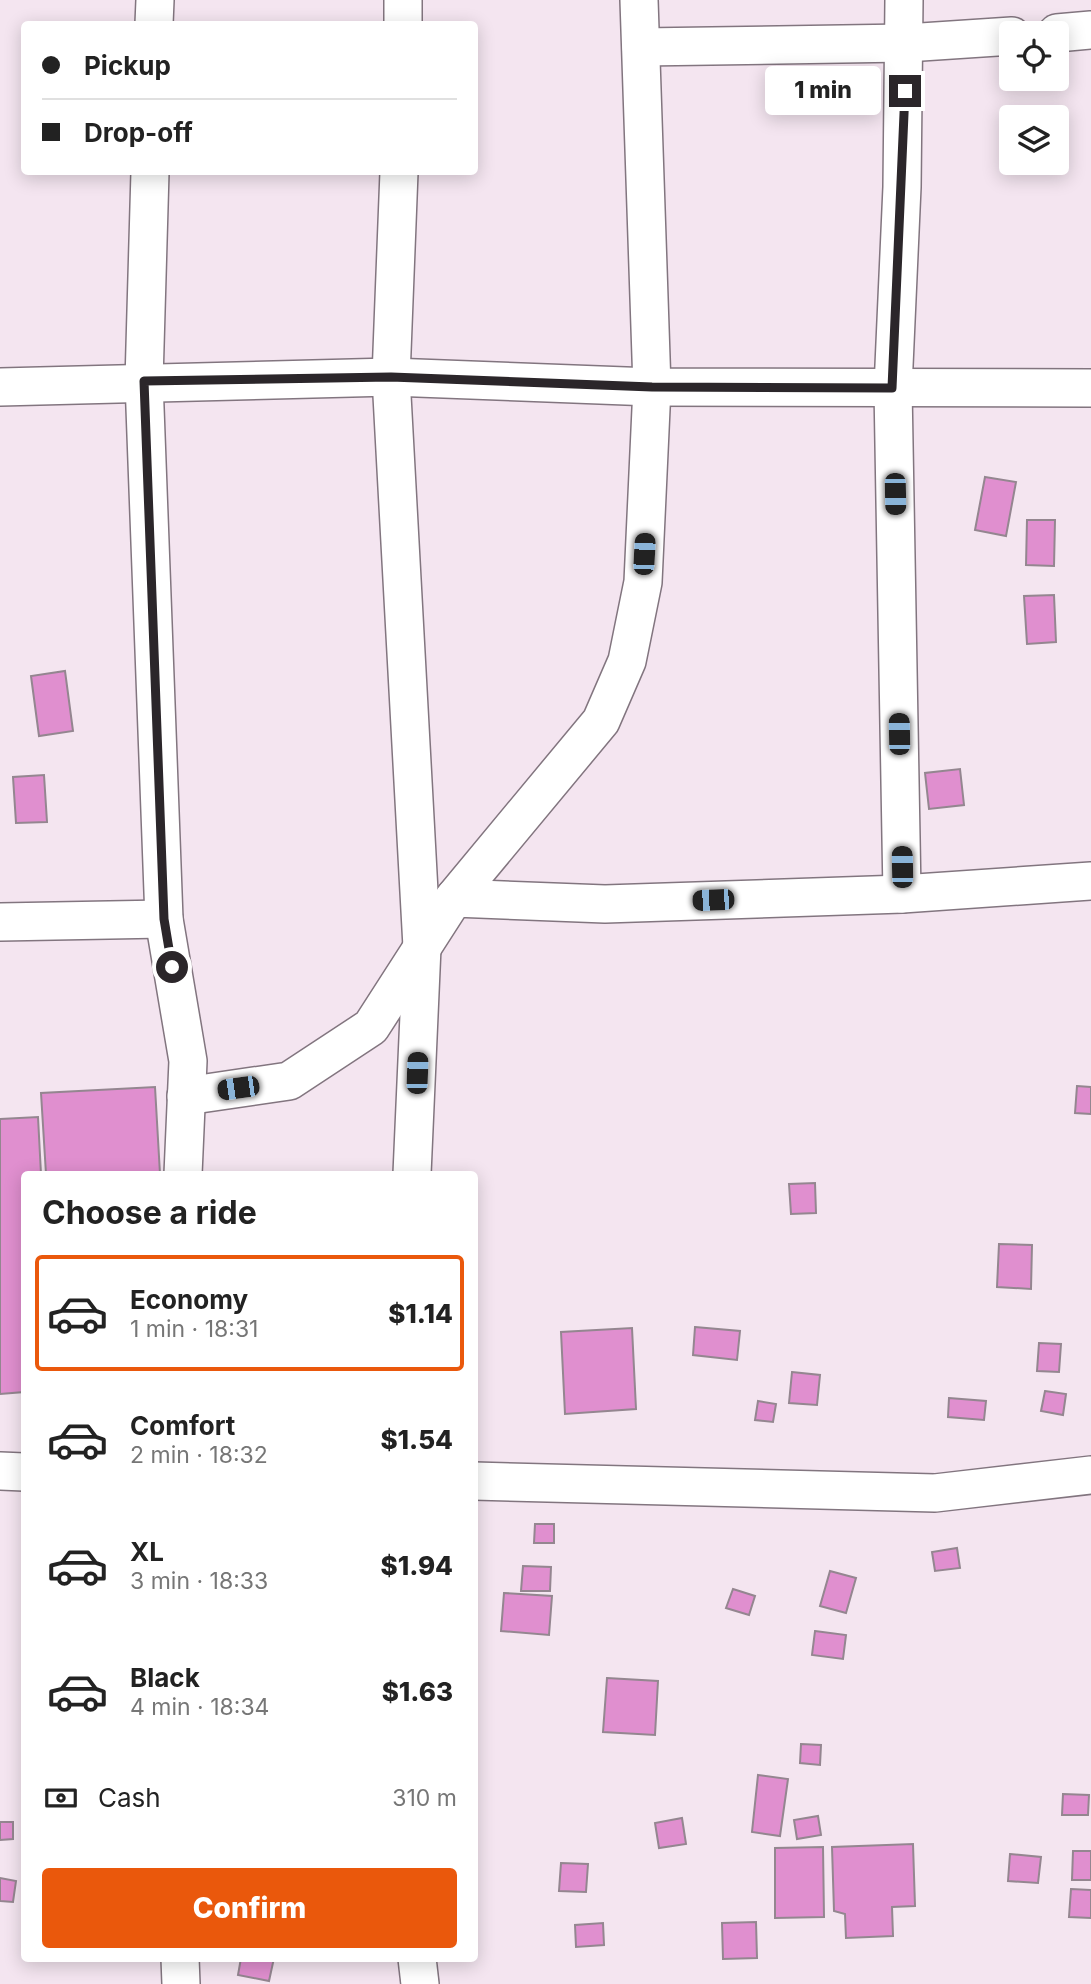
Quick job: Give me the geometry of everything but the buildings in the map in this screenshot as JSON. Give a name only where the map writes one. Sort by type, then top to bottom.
[{"type":"street","points":[[154,21],[155,0]]},
{"type":"street","points":[[403,0],[403,21]]},
{"type":"street","points":[[186,1096],[289,1081],[372,1027],[454,898],[601,720],[628,661],[643,582],[652,387],[639,0]]},
{"type":"street","points":[[902,894],[892,388],[906,43],[904,0]]},
{"type":"street","points":[[1069,32],[1091,30]]},
{"type":"street","points":[[640,47],[906,43],[999,37]]},
{"type":"street","points":[[150,175],[144,381],[164,919],[188,1061],[183,1171]]},
{"type":"street","points":[[399,175],[391,377],[422,947],[412,1171]]},
{"type":"street","points":[[0,387],[144,381],[391,377],[652,387],[1091,388]]},
{"type":"street","points":[[454,898],[605,904],[902,894],[1091,881]]},
{"type":"street","points":[[0,922],[164,919]]},
{"type":"street","points":[[0,1471],[21,1472]]},
{"type":"street","points":[[478,1481],[935,1493],[1091,1475]]},
{"type":"street","points":[[180,1962],[181,1984]]},
{"type":"street","points":[[417,1962],[420,1984]]},
{"type":"route","points":[[172,967],[164,919],[144,381],[391,377],[652,387],[892,388],[905,91]]}]
